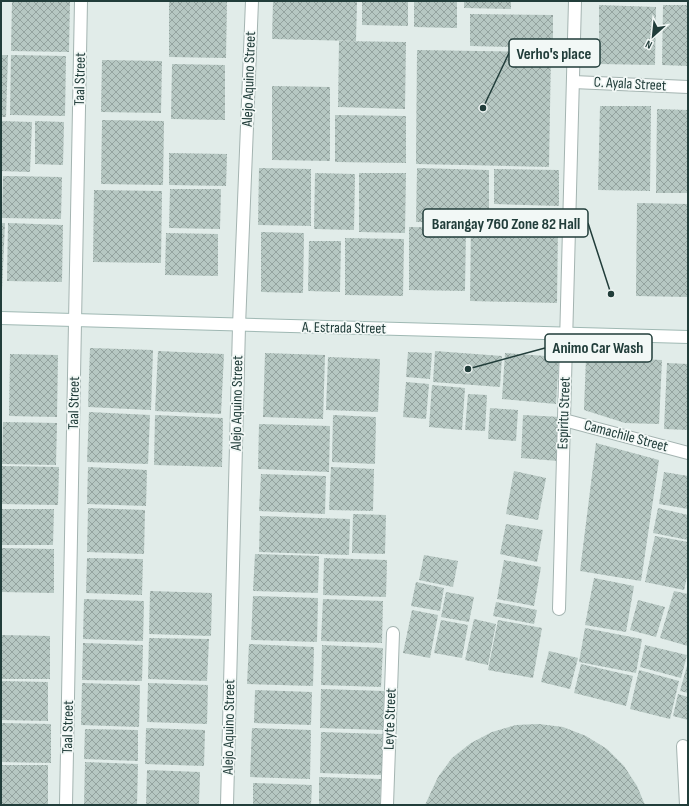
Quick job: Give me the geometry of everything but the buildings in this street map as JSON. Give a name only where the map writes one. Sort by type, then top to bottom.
[{"type":"street","name":"Taal Street","points":[[66,805],[81,1]]},
{"type":"street","name":"Alejo Aquino Street","points":[[227,805],[239,326],[252,1]]},
{"type":"street","name":"Espiritu Street","points":[[559,609],[575,1]]},
{"type":"street","name":"C. Ayala Street","points":[[573,82],[688,87]]},
{"type":"street","name":"A. Estrada Street","points":[[1,318],[239,326],[688,337]]},
{"type":"street","name":"Camachile Street","points":[[564,420],[688,453]]},
{"type":"street","name":"Leyte Street","points":[[387,805],[393,633]]},
{"type":"street","points":[[683,746],[686,805]]},
{"type":"place","name":"Verho's place","points":[[483,108]]},
{"type":"place","name":"Barangay 760 Zone 82 Hall","points":[[611,294]]},
{"type":"place","name":"Animo Car Wash","points":[[468,369]]}]
